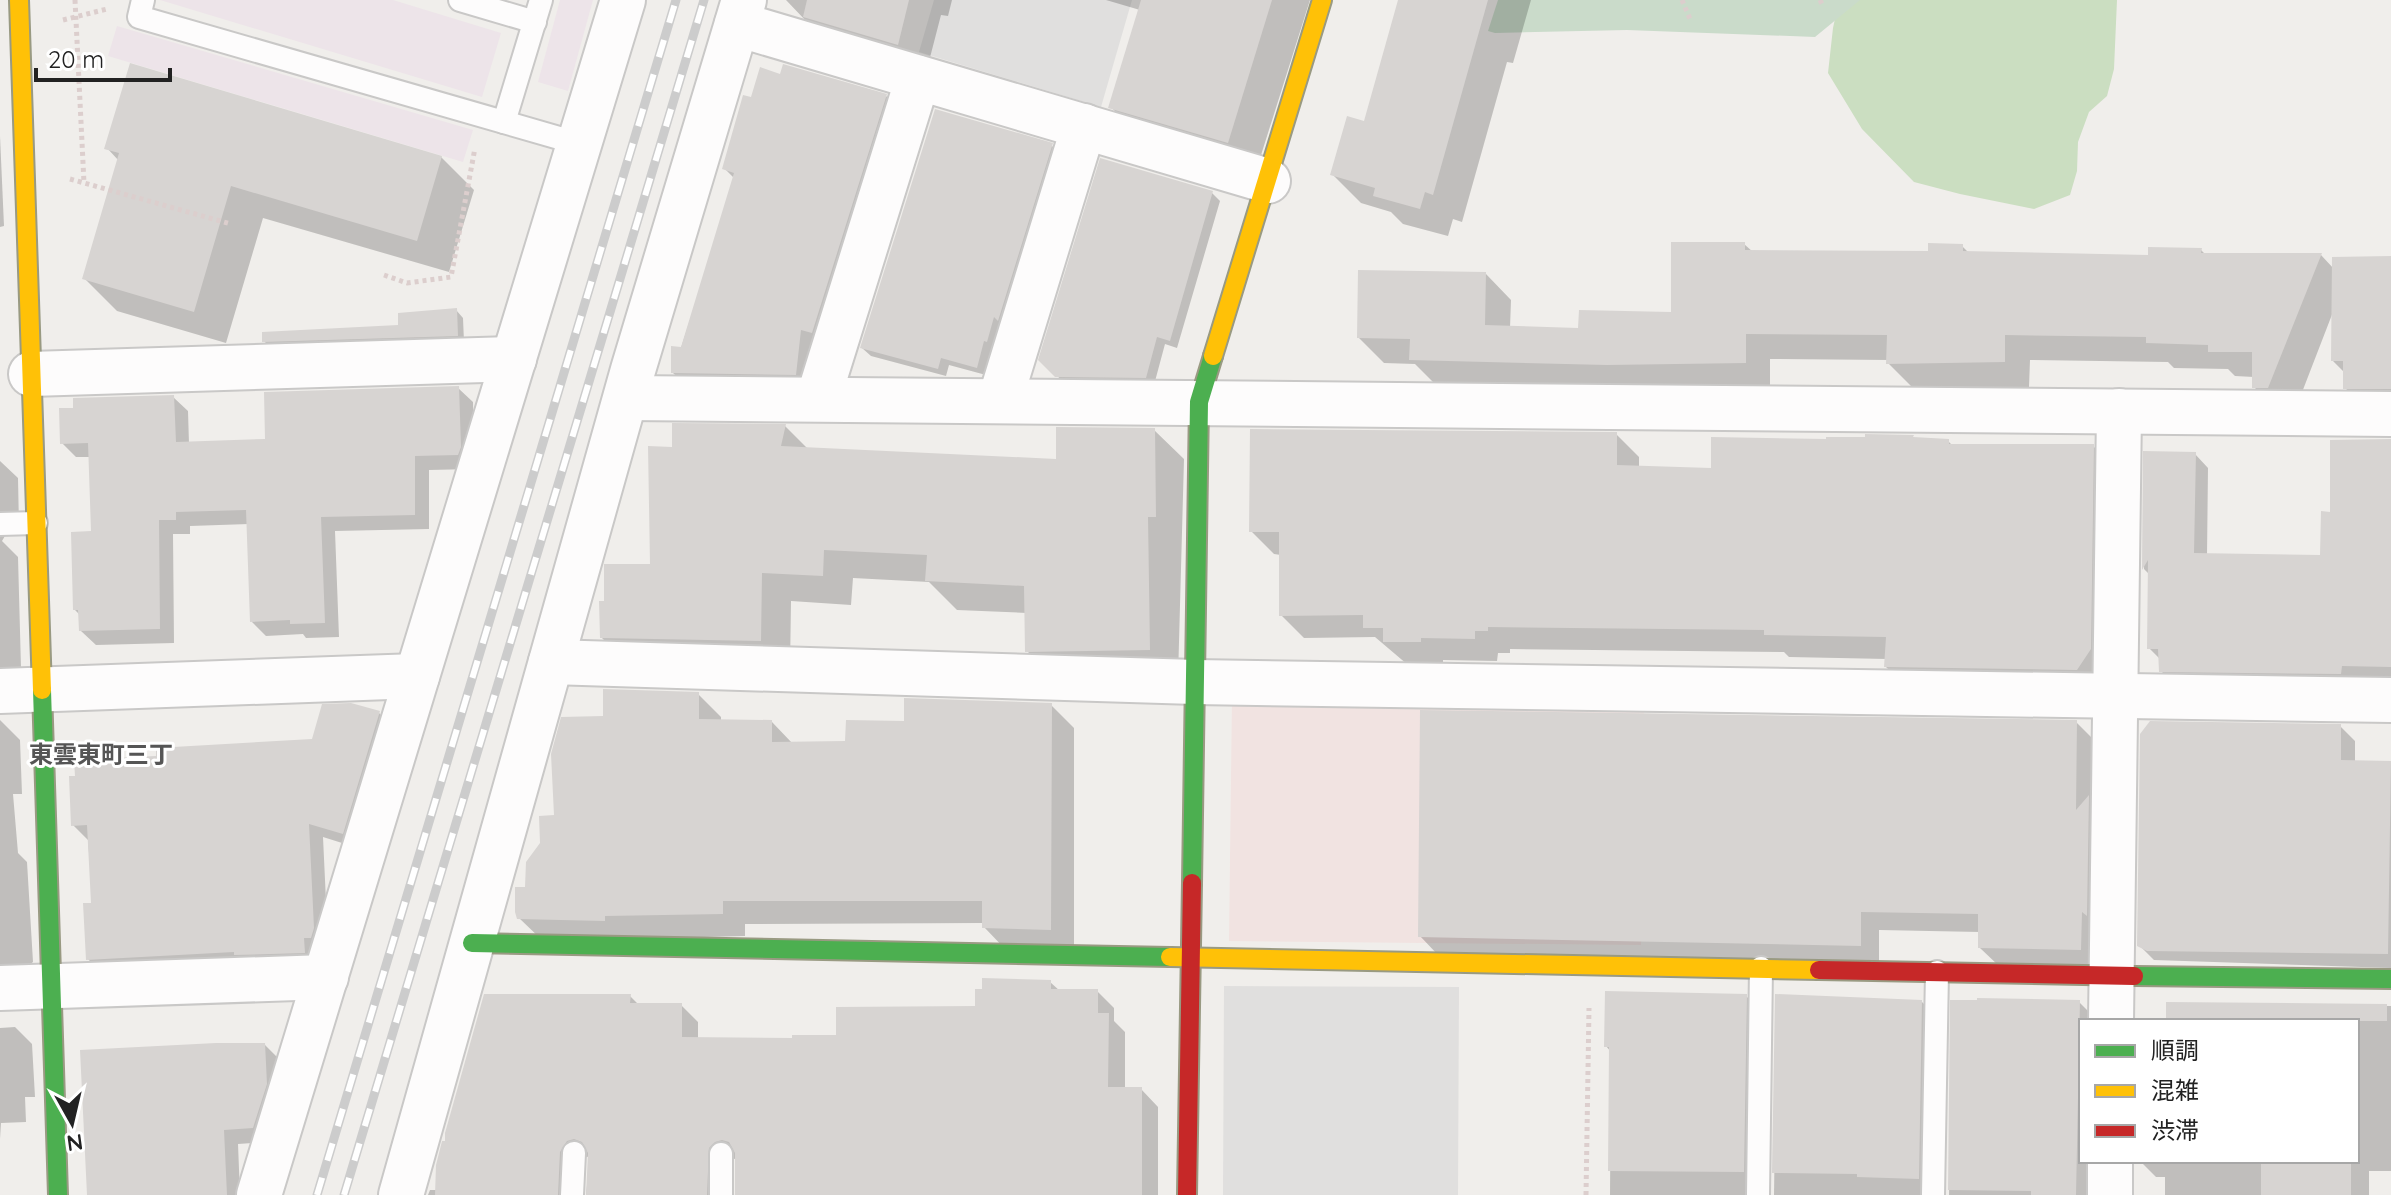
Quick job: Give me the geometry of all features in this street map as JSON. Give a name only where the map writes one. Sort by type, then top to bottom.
[{"type":"street","points":[[19,0],[14,47],[25,180],[23,374],[36,523],[21,691],[51,986],[58,1195]]},
{"type":"street","points":[[259,1195],[623,0]]},
{"type":"street","points":[[1187,1195],[1199,402],[1322,0]]},
{"type":"street","points":[[401,1195],[551,662],[740,12],[918,78],[1268,181]]},
{"type":"street","points":[[818,399],[918,78]]},
{"type":"street","points":[[1000,400],[1084,126]]},
{"type":"street","points":[[23,374],[514,359]]},
{"type":"street","points":[[627,398],[2391,414]]},
{"type":"street","points":[[2111,1019],[2119,411]]},
{"type":"street","points":[[551,662],[1195,682],[2391,700]]},
{"type":"street","points":[[21,691],[417,676]]},
{"type":"street","points":[[472,943],[2391,979]]},
{"type":"street","points":[[0,988],[326,977]]},
{"type":"street","points":[[2110,1163],[2110,1195]]},
{"type":"lane","points":[[460,0],[538,11],[504,122]]},
{"type":"lane","points":[[141,8],[580,144]]},
{"type":"lane","points":[[0,524],[36,523]]},
{"type":"lane","points":[[1758,1195],[1761,968]]},
{"type":"lane","points":[[1933,1195],[1937,972]]},
{"type":"lane","points":[[572,1195],[574,1153]]},
{"type":"lane","points":[[721,1154],[721,1195]]},
{"type":"path","points":[[75,0],[84,183]]},
{"type":"path","points":[[1682,0],[1690,19]]},
{"type":"path","points":[[14,47],[76,17],[111,8],[141,8]]},
{"type":"path","points":[[384,275],[407,283],[451,277],[477,136]]},
{"type":"path","points":[[25,180],[66,178],[231,224]]},
{"type":"path","points":[[1586,1195],[1589,965]]},
{"type":"shaded area","points":[[160,0],[393,0],[501,33],[482,97]]},
{"type":"shaded area","points":[[560,0],[593,0],[568,91],[538,82]]},
{"type":"shaded area","points":[[934,0],[1132,0],[1101,107],[919,52]]},
{"type":"shaded area","points":[[117,26],[473,130],[463,162],[108,56]]},
{"type":"shaded area","points":[[1232,697],[1644,703],[1641,945],[1229,941]]},
{"type":"shaded area","points":[[1224,986],[1459,987],[1458,1195],[1223,1195]]},
{"type":"green space","points":[[1498,0],[1860,0],[1815,37],[1627,30],[1495,33],[1488,31]]},
{"type":"green space","points":[[1839,0],[2117,0],[2114,69],[2107,96],[2089,112],[2078,142],[2077,171],[2070,195],[2034,209],[1914,182],[1862,129],[1828,73]]},
{"type":"building","points":[[807,0],[909,0],[898,45],[803,17]]},
{"type":"building","points":[[1141,0],[1272,0],[1228,143],[1108,108]]},
{"type":"building","points":[[1398,0],[1488,0],[1433,195],[1425,192],[1420,209],[1373,196],[1375,188],[1330,175],[1347,116],[1364,121]]},
{"type":"building","points":[[130,63],[442,156],[417,241],[231,186],[194,312],[82,279],[119,153],[104,149]]},
{"type":"building","points":[[783,64],[887,94],[812,333],[801,330],[796,375],[671,373],[671,346],[681,347],[734,173],[722,169],[743,95],[751,97],[760,67],[780,74]]},
{"type":"building","points":[[935,109],[1053,143],[998,321],[994,317],[977,368],[941,358],[938,369],[860,348]]},
{"type":"building","points":[[1100,158],[1213,191],[1170,341],[1157,337],[1146,378],[1055,377],[1038,360]]},
{"type":"building","points":[[1671,242],[1745,242],[1745,250],[1928,251],[1928,243],[1963,244],[1963,251],[2148,255],[2148,247],[2202,248],[2201,253],[2322,253],[2268,388],[2252,388],[2252,352],[2208,352],[2208,345],[2146,343],[2146,337],[2005,335],[2005,362],[1886,364],[1887,335],[1746,334],[1746,363],[1607,365],[1409,360],[1410,339],[1357,338],[1358,270],[1486,272],[1485,325],[1578,328],[1579,310],[1671,312]]},
{"type":"building","points":[[2391,256],[2391,389],[2343,389],[2343,361],[2331,361],[2332,257]]},
{"type":"building","points":[[457,308],[458,336],[262,342],[262,332],[398,325],[398,313]]},
{"type":"building","points":[[459,386],[461,447],[458,455],[415,456],[415,515],[321,517],[325,623],[290,624],[290,620],[250,622],[246,510],[176,512],[176,520],[159,520],[160,629],[79,631],[78,610],[73,610],[71,532],[91,531],[88,443],[60,444],[59,408],[73,408],[73,398],[174,395],[176,442],[265,439],[264,392]]},
{"type":"building","points":[[672,423],[786,424],[781,446],[1056,459],[1056,427],[1155,428],[1156,517],[1148,517],[1150,650],[1025,652],[1024,586],[925,581],[927,555],[824,550],[823,576],[762,573],[761,641],[600,638],[599,601],[604,601],[604,564],[650,564],[648,446],[672,447]]},
{"type":"building","points":[[1250,429],[1617,432],[1617,465],[1711,468],[1711,437],[1826,439],[1865,437],[1865,434],[1949,439],[1949,444],[2094,444],[2091,649],[2077,670],[1884,667],[1886,637],[1764,635],[1764,630],[1488,627],[1488,631],[1475,631],[1475,639],[1421,638],[1421,642],[1383,642],[1383,628],[1363,628],[1363,615],[1279,616],[1279,532],[1249,532]]},
{"type":"building","points":[[2391,439],[2391,667],[2342,666],[2341,674],[2159,672],[2158,649],[2147,649],[2148,560],[2142,570],[2143,451],[2196,452],[2194,553],[2320,555],[2321,511],[2330,512],[2330,440]]},
{"type":"building","points":[[603,689],[699,692],[699,719],[772,720],[772,742],[845,741],[846,720],[904,721],[904,698],[1052,703],[1051,930],[982,928],[982,901],[723,901],[723,914],[605,916],[605,921],[517,919],[515,887],[525,887],[526,862],[540,843],[539,816],[554,815],[551,754],[561,717],[603,716]]},
{"type":"building","points":[[351,703],[380,711],[343,834],[309,824],[314,928],[311,938],[304,938],[305,953],[234,955],[234,952],[86,960],[83,903],[91,903],[87,825],[71,826],[69,776],[75,776],[74,760],[156,756],[156,748],[312,739],[322,704]]},
{"type":"building","points":[[1420,710],[2077,720],[2076,810],[2089,795],[2087,916],[2082,912],[2081,950],[1978,948],[1978,914],[1861,912],[1861,946],[1418,937]]},
{"type":"building","points":[[2150,721],[2341,724],[2341,760],[2391,761],[2388,954],[2147,951],[2137,946],[2140,734]]},
{"type":"building","points":[[982,978],[1051,980],[1051,989],[1098,989],[1098,1013],[1109,1013],[1108,1087],[1142,1087],[1142,1195],[735,1195],[735,1153],[729,1142],[722,1140],[709,1148],[707,1195],[586,1195],[588,1153],[582,1142],[574,1139],[567,1141],[560,1152],[558,1195],[435,1195],[436,1165],[484,994],[631,994],[630,1003],[682,1003],[682,1037],[792,1038],[792,1035],[836,1035],[836,1007],[975,1006],[975,989],[982,989]]},
{"type":"building","points":[[1605,991],[1747,994],[1744,1172],[1608,1171],[1609,1047],[1604,1047]]},
{"type":"building","points":[[1775,994],[1922,1000],[1919,1179],[1857,1177],[1857,1174],[1772,1173]]},
{"type":"building","points":[[1950,1000],[2080,1000],[2076,1195],[1948,1190]]},
{"type":"building","points":[[2166,1002],[2387,1004],[2387,1021],[2166,1019]]},
{"type":"building","points":[[265,1043],[267,1084],[253,1128],[224,1130],[227,1195],[87,1195],[80,1050]]},
{"type":"building","points":[[2261,1163],[2351,1163],[2351,1195],[2261,1195]]},
{"type":"railway","points":[[317,1195],[676,0]]},
{"type":"railway","points":[[344,1195],[704,0]]},
{"type":"traffic: fast","points":[[1192,883],[1199,402],[1213,356]]},
{"type":"traffic: fast","points":[[42,690],[58,1195]]},
{"type":"traffic: fast","points":[[472,943],[1170,957]]},
{"type":"traffic: fast","points":[[2134,976],[2391,979]]},
{"type":"traffic: slow","points":[[19,0],[42,690]]},
{"type":"traffic: slow","points":[[1213,356],[1322,0]]},
{"type":"traffic: slow","points":[[1170,957],[1819,970]]},
{"type":"traffic: jam","points":[[1187,1195],[1192,883]]},
{"type":"traffic: jam","points":[[1819,970],[2134,976]]},
{"type":"district","name":"東雲東町三丁","points":[[101,755]]}]
